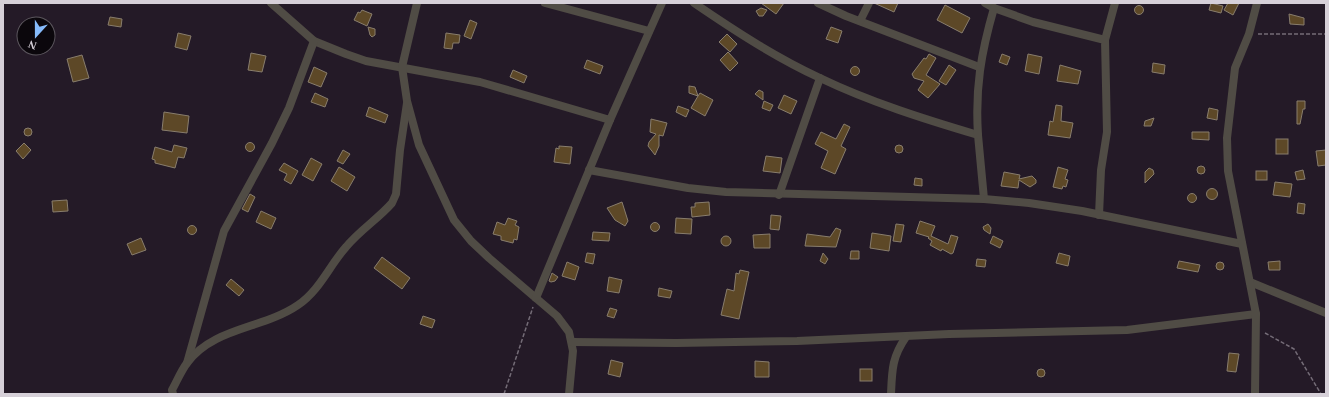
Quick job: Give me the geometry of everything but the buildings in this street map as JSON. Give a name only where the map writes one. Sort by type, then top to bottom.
[{"type":"street","points":[[417,3],[402,67],[407,101],[419,145],[454,220],[471,241],[536,298],[563,324],[572,342],[569,394]]},
{"type":"street","points":[[545,3],[649,31]]},
{"type":"street","points":[[536,298],[610,120],[662,3]]},
{"type":"street","points":[[694,3],[753,42],[820,78],[901,111],[978,135]]},
{"type":"street","points":[[818,3],[860,21],[979,67]]},
{"type":"street","points":[[860,21],[869,3]]},
{"type":"street","points":[[985,3],[994,8],[1033,22],[1105,40]]},
{"type":"street","points":[[1099,215],[1101,170],[1107,132],[1105,40],[1115,3]]},
{"type":"street","points":[[1255,394],[1256,314],[1228,171],[1227,138],[1235,68],[1249,34],[1257,3]]},
{"type":"street","points":[[274,4],[314,41],[366,61],[514,90],[610,120]]},
{"type":"street","points":[[984,199],[978,135],[977,98],[979,67],[994,8]]},
{"type":"street","points":[[173,394],[172,390],[187,363],[224,231],[272,144],[288,108],[314,41]]},
{"type":"street","points":[[779,195],[820,78]]},
{"type":"street","points":[[187,363],[210,342],[222,335],[264,322],[283,314],[298,305],[319,286],[347,246],[392,203],[396,194],[407,101]]},
{"type":"street","points":[[589,170],[688,188],[779,195],[984,199],[1029,203],[1099,215],[1242,244]]},
{"type":"street","points":[[1250,282],[1326,313]]},
{"type":"street","points":[[572,342],[676,344],[906,337],[949,334],[1127,330],[1256,314]]},
{"type":"street","points":[[890,394],[892,363],[898,349],[906,337]]},
{"type":"path","points":[[1249,34],[1326,34]]},
{"type":"path","points":[[504,394],[536,298]]},
{"type":"path","points":[[1255,328],[1294,349],[1321,394]]}]
